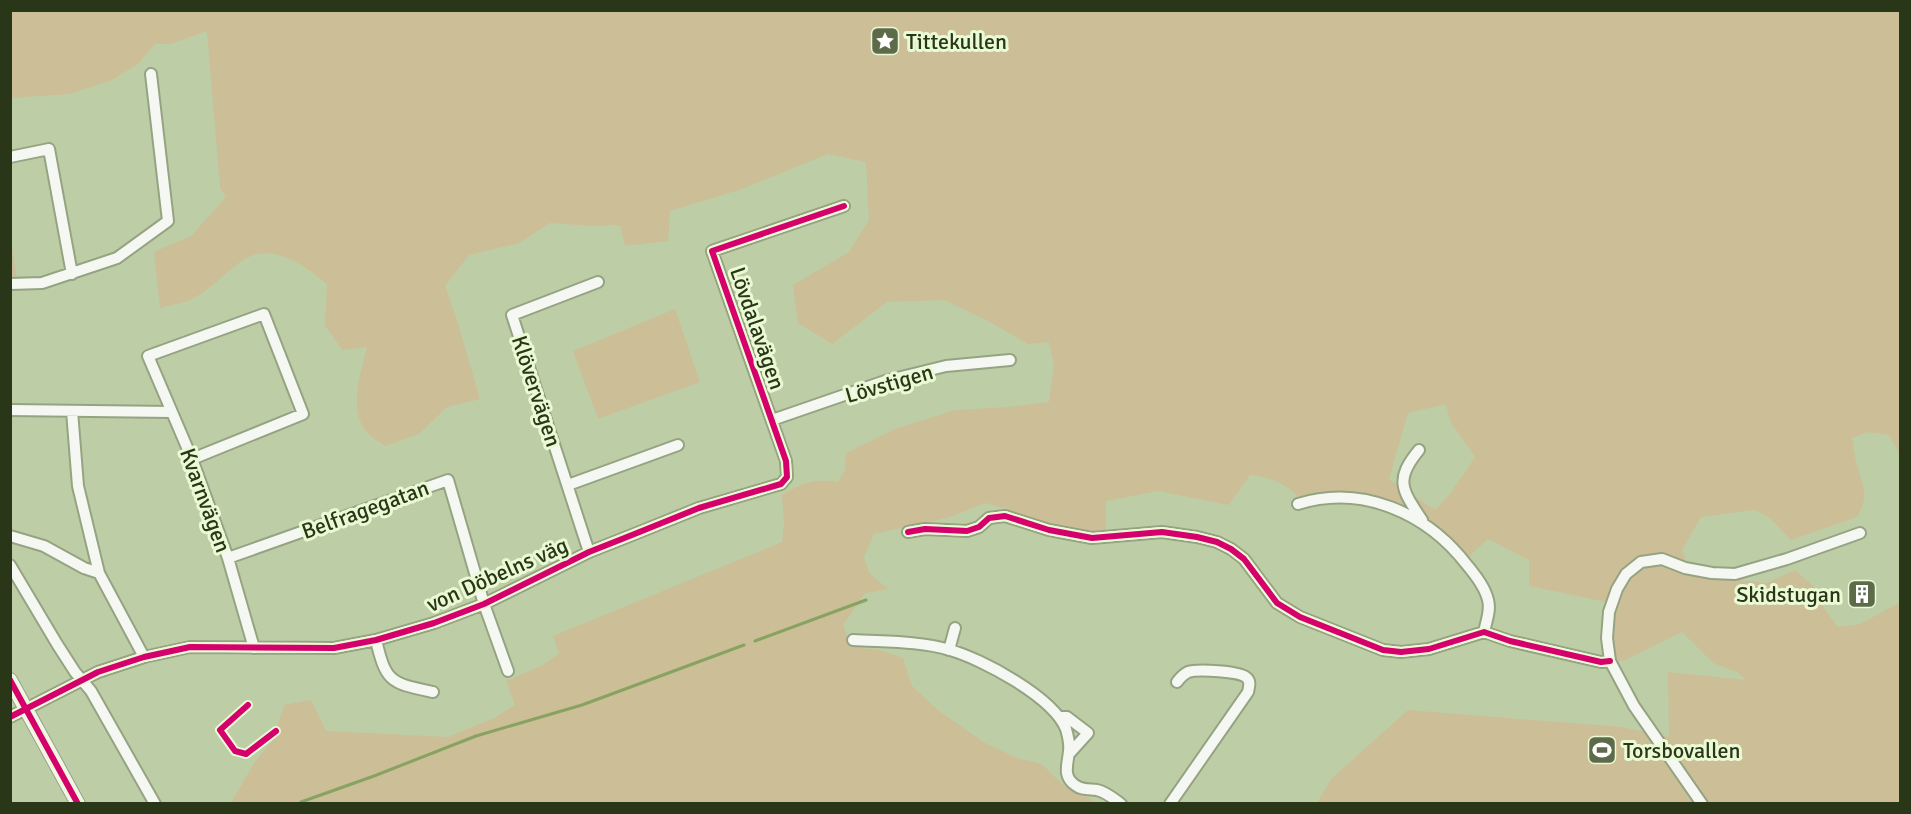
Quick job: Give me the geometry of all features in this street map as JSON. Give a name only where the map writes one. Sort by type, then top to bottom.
[{"type":"street","points":[[10,284],[42,283],[117,258],[168,221],[151,74]]},
{"type":"street","points":[[10,157],[48,150],[72,274]]},
{"type":"street","name":"Lövdalavägen","points":[[785,481],[788,473],[786,461],[712,251],[844,206]]},
{"type":"street","name":"Klövervägen","points":[[590,552],[512,315],[598,282]]},
{"type":"street","name":"Kvarnvägen","points":[[192,459],[303,414],[264,314],[148,356],[192,459],[228,558],[254,648]]},
{"type":"street","name":"Lövstigen","points":[[772,420],[885,381],[946,366],[1010,360]]},
{"type":"street","points":[[10,410],[172,412]]},
{"type":"street","points":[[72,411],[78,486],[99,573],[144,657]]},
{"type":"street","points":[[568,485],[678,445]]},
{"type":"street","points":[[1419,450],[1405,470],[1402,480],[1405,494],[1424,524]]},
{"type":"street","name":"Belfragegatan","points":[[228,558],[448,480],[484,604],[508,671]]},
{"type":"street","name":"von Döbelns väg","points":[[10,717],[81,680],[122,663],[144,657],[190,647],[334,648],[376,640],[434,623],[484,604],[590,552],[699,508],[776,486],[785,481]]},
{"type":"street","points":[[1298,504],[1317,498],[1345,496],[1372,501],[1410,515],[1424,524],[1454,548],[1476,576],[1485,592],[1489,602],[1484,632]]},
{"type":"street","points":[[908,532],[925,529],[967,531],[979,527],[989,518],[1005,516],[1049,530],[1092,538],[1162,532],[1197,537],[1231,549],[1244,559],[1277,603],[1300,617],[1383,650],[1401,652],[1429,649],[1484,632],[1510,641],[1601,662],[1610,661]]},
{"type":"street","points":[[1702,804],[1634,706],[1610,661],[1607,639],[1609,612],[1617,589],[1626,574],[1641,562],[1662,559],[1685,568],[1735,574],[1788,559],[1860,533]]},
{"type":"street","points":[[10,536],[44,546],[84,568],[99,573]]},
{"type":"street","points":[[10,565],[57,644],[91,691],[155,804]]},
{"type":"street","points":[[949,650],[955,628]]},
{"type":"street","points":[[376,640],[387,676],[397,682],[433,692]]},
{"type":"street","points":[[853,640],[931,646],[949,650],[986,665],[1018,683],[1060,717],[1068,739],[1069,754],[1066,772],[1074,785],[1104,792],[1121,804]]},
{"type":"street","points":[[1170,804],[1248,692],[1250,684],[1242,674],[1199,670],[1185,673],[1177,682]]},
{"type":"street","points":[[10,680],[78,804]]},
{"type":"street","points":[[1060,717],[1067,717],[1088,733],[1069,754]]},
{"type":"shaded area","points":[[11,10],[1900,11],[1900,455],[1889,435],[1868,432],[1852,438],[1864,494],[1863,504],[1857,517],[1791,540],[1770,518],[1755,510],[1701,517],[1682,550],[1691,575],[1767,583],[1795,570],[1820,592],[1820,603],[1838,627],[1860,624],[1897,604],[1900,606],[1900,803],[1317,803],[1332,778],[1408,710],[1621,727],[1669,737],[1668,672],[1746,680],[1737,672],[1713,663],[1682,632],[1623,661],[1604,658],[1606,602],[1529,586],[1529,560],[1488,539],[1465,560],[1390,505],[1368,495],[1334,493],[1299,497],[1277,481],[1250,475],[1229,505],[1158,491],[1106,501],[1106,533],[1088,535],[1052,530],[1007,509],[986,503],[947,518],[874,534],[864,557],[869,573],[888,589],[865,593],[843,625],[852,647],[880,650],[903,658],[912,686],[939,711],[985,743],[1017,758],[1042,764],[1062,784],[1097,803],[231,803],[254,763],[273,740],[284,705],[311,700],[326,731],[448,737],[494,718],[515,705],[506,681],[541,666],[559,654],[553,636],[782,542],[784,523],[782,495],[808,482],[838,482],[845,470],[846,453],[895,429],[955,410],[1049,402],[1054,365],[1049,342],[1028,344],[944,300],[887,302],[832,344],[798,323],[793,285],[849,252],[869,220],[866,162],[828,154],[742,189],[670,211],[668,241],[625,246],[620,225],[591,226],[550,223],[519,243],[469,255],[445,286],[480,399],[447,407],[419,434],[385,446],[368,433],[358,412],[359,379],[367,347],[342,350],[325,325],[327,284],[297,262],[274,254],[263,253],[251,256],[192,299],[160,308],[154,252],[191,236],[226,197],[220,188],[207,31],[171,44],[155,44],[138,64],[110,81],[69,94],[11,98]],"holes":[[[1446,404],[1450,421],[1475,457],[1450,494],[1435,510],[1389,479],[1408,413]]]},
{"type":"shaded area","points":[[10,234],[17,280],[11,280]]},
{"type":"shaded area","points":[[675,309],[700,382],[598,419],[573,351]]},
{"type":"waterway","points":[[755,641],[866,600]]},
{"type":"waterway","points":[[301,802],[476,736],[582,705],[744,645]]},
{"type":"cycle path","points":[[10,717],[98,672],[144,657],[190,647],[334,648],[376,640],[434,623],[484,604],[589,552],[699,508],[781,484],[787,477],[786,461],[712,251],[844,206]]},
{"type":"cycle path","points":[[908,532],[925,529],[967,531],[979,527],[989,518],[1005,516],[1049,530],[1092,538],[1162,532],[1197,537],[1217,542],[1244,559],[1277,603],[1300,617],[1383,650],[1401,652],[1429,649],[1484,632],[1510,641],[1601,662],[1610,661]]},
{"type":"cycle path","points":[[10,680],[78,804]]},
{"type":"cycle path","points":[[248,705],[220,730],[235,751],[246,754],[276,731]]},
{"type":"place","name":"Tittekullen","points":[[885,41]]},
{"type":"place","name":"Skidstugan","points":[[1862,594]]},
{"type":"place","name":"Torsbovallen","points":[[1602,750]]}]
